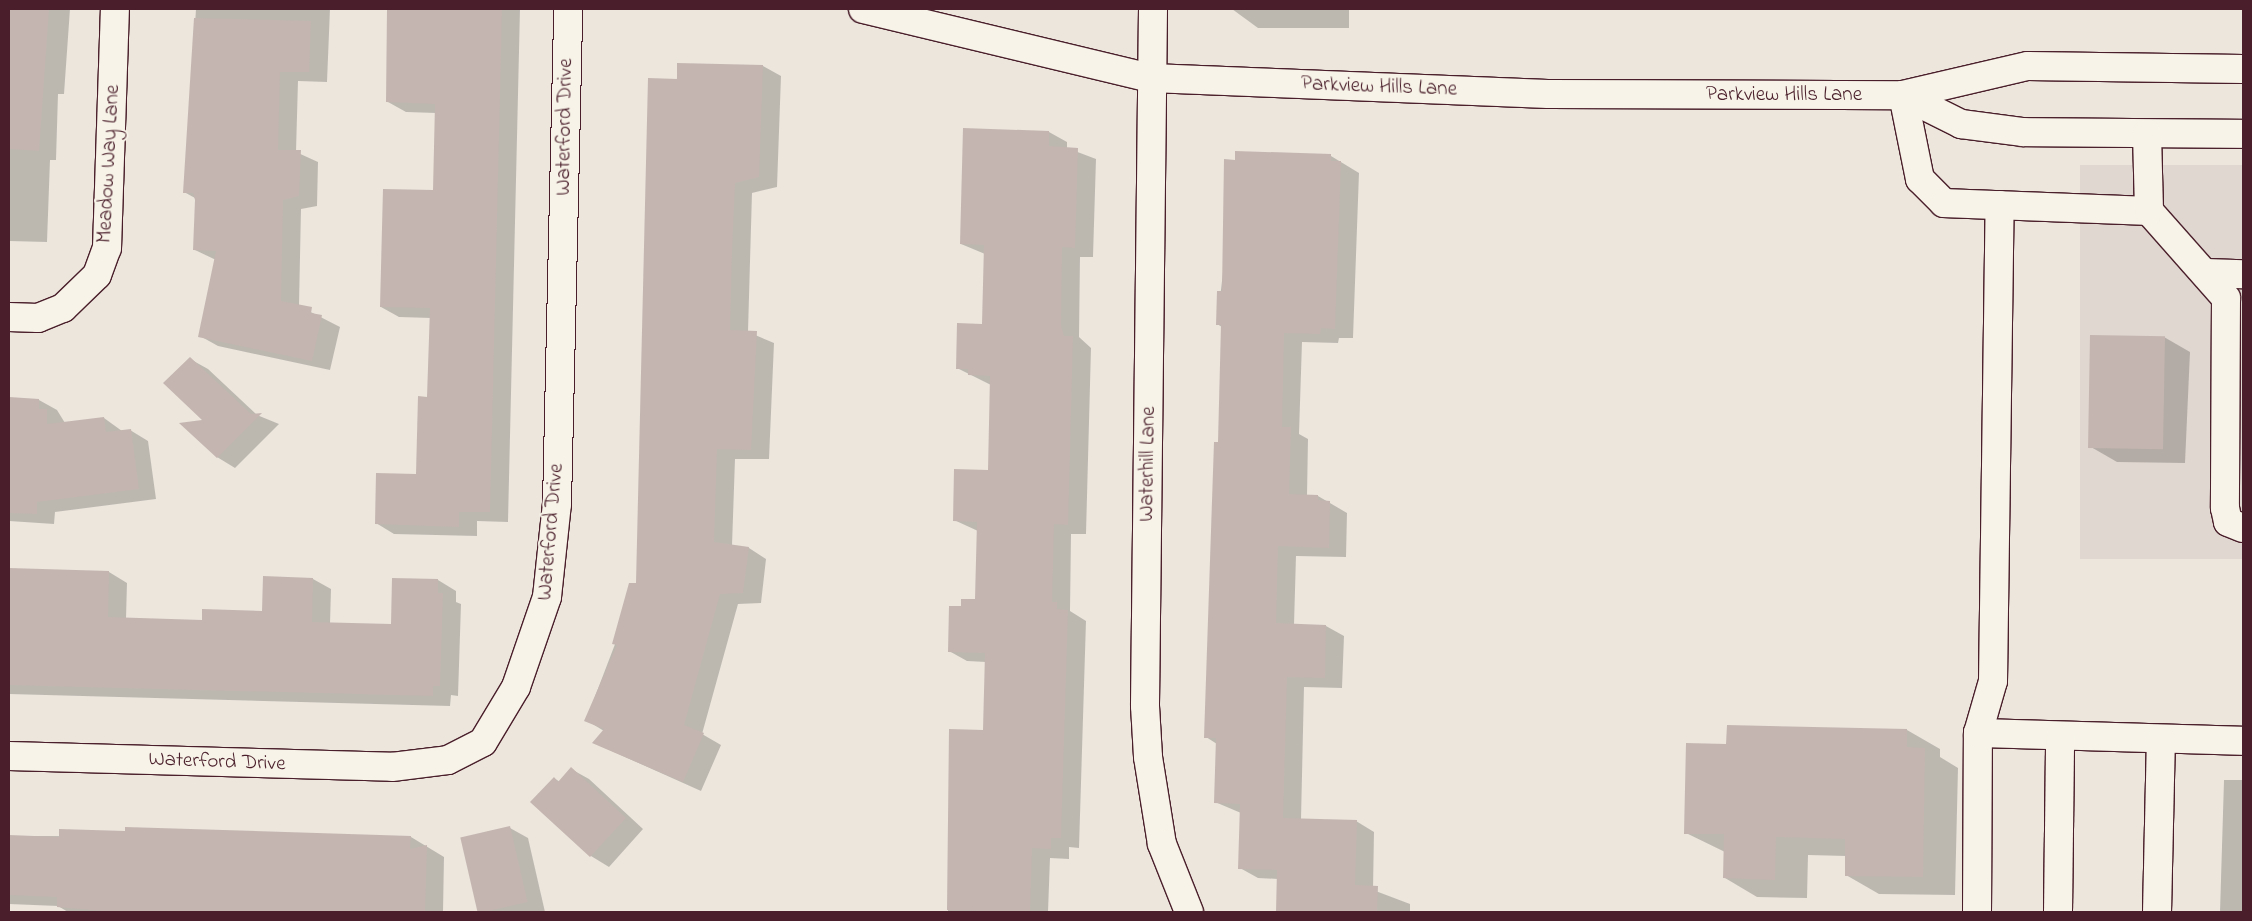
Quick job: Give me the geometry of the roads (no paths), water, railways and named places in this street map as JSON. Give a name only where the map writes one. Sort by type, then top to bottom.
[{"type":"street","name":"Meadow Way Lane","points":[[9,317],[38,318],[63,308],[97,275],[107,248],[115,9]]},
{"type":"street","name":"Waterford Drive","points":[[9,756],[392,767],[448,760],[483,742],[516,687],[547,597],[557,504],[568,9]]},
{"type":"street","name":"Parkview Hills Lane","points":[[863,9],[1151,78],[1548,94],[1903,95],[2028,66],[2243,69]]},
{"type":"street","name":"Waterhill Lane","points":[[1153,9],[1146,723],[1162,844],[1189,912]]},
{"type":"street","name":"Parkview Hills Lane","points":[[1903,95],[1961,124],[2023,132],[2243,134]]},
{"type":"street","points":[[1903,95],[1920,179],[1944,203],[2149,211]]},
{"type":"street","points":[[2148,134],[2149,211],[2206,273],[2226,298],[2225,508],[2228,522],[2243,528]]},
{"type":"street","points":[[1977,912],[1978,733],[1993,680],[2000,205]]},
{"type":"street","points":[[2206,273],[2243,274]]},
{"type":"street","points":[[1978,733],[2243,741]]},
{"type":"street","points":[[2058,912],[2060,736]]},
{"type":"street","points":[[2157,912],[2161,739]]}]
